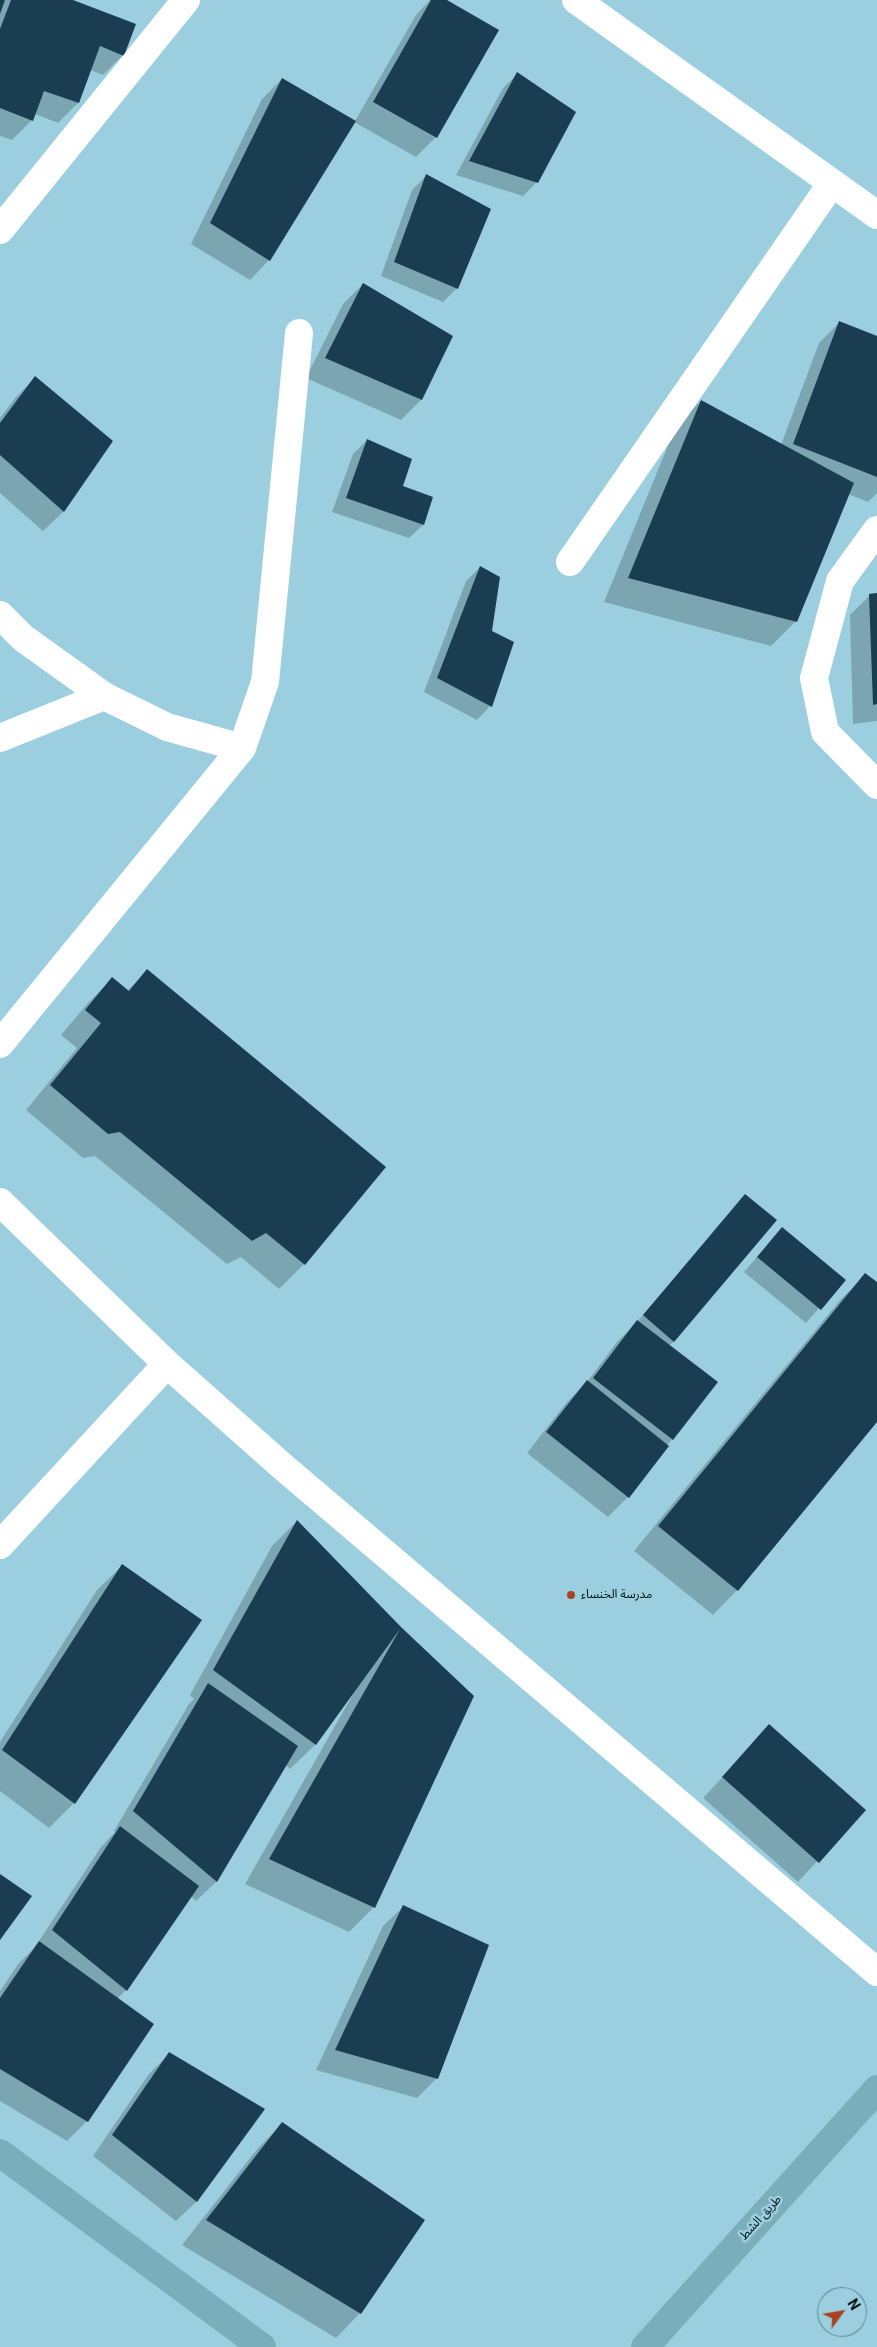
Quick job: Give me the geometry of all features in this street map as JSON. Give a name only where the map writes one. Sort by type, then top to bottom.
[{"type":"main road","name":"طريق الشط","points":[[646,2347],[877,2089]]},
{"type":"main road","points":[[0,2153],[262,2347]]},
{"type":"street","points":[[0,230],[186,0]]},
{"type":"street","points":[[576,0],[877,215]]},
{"type":"street","points":[[570,562],[832,182]]},
{"type":"street","points":[[0,1044],[242,748],[265,682],[299,333]]},
{"type":"street","points":[[877,530],[840,581],[814,678],[825,732],[877,784]]},
{"type":"street","points":[[0,615],[23,638],[104,696],[167,727],[242,748]]},
{"type":"street","points":[[0,738],[104,696]]},
{"type":"street","points":[[0,1202],[167,1364],[282,1466],[877,1972]]},
{"type":"street","points":[[0,1545],[167,1364]]},
{"type":"building","points":[[0,0],[5,0],[0,14]]},
{"type":"building","points":[[11,0],[73,0],[136,24],[124,56],[100,46],[79,103],[44,91],[33,121],[0,108],[0,29]]},
{"type":"building","points":[[431,0],[447,0],[499,30],[437,138],[373,102]]},
{"type":"building","points":[[517,72],[576,112],[538,183],[469,161]]},
{"type":"building","points":[[282,78],[356,121],[270,261],[210,223]]},
{"type":"building","points":[[426,174],[491,209],[458,289],[394,262]]},
{"type":"building","points":[[363,283],[453,336],[422,400],[325,358]]},
{"type":"building","points":[[839,321],[877,336],[877,477],[793,444]]},
{"type":"building","points":[[35,376],[113,441],[64,512],[0,455],[0,423]]},
{"type":"building","points":[[701,400],[854,483],[797,622],[628,578]]},
{"type":"building","points":[[367,439],[412,459],[403,486],[433,497],[424,525],[346,498]]},
{"type":"building","points":[[480,566],[500,577],[492,631],[514,642],[492,707],[437,678]]},
{"type":"building","points":[[877,593],[877,704],[873,705],[869,594]]},
{"type":"building","points":[[147,969],[386,1167],[305,1265],[266,1233],[252,1241],[120,1132],[108,1134],[50,1085],[101,1023],[85,1010],[112,977],[129,991]]},
{"type":"building","points":[[745,1194],[777,1220],[674,1342],[643,1315]]},
{"type":"building","points":[[782,1227],[846,1280],[821,1310],[757,1257]]},
{"type":"building","points":[[865,1273],[877,1282],[877,1422],[738,1591],[658,1526]]},
{"type":"building","points":[[637,1320],[718,1382],[673,1440],[593,1378]]},
{"type":"building","points":[[587,1380],[669,1446],[629,1498],[546,1432]]},
{"type":"building","points":[[297,1520],[401,1627],[474,1696],[375,1908],[269,1859],[400,1629],[316,1745],[213,1670]]},
{"type":"building","points":[[122,1564],[202,1620],[75,1804],[2,1750]]},
{"type":"building","points":[[208,1683],[298,1746],[217,1882],[133,1811]]},
{"type":"building","points":[[769,1724],[866,1810],[819,1863],[722,1777]]},
{"type":"building","points":[[120,1826],[199,1886],[127,1991],[52,1930]]},
{"type":"building","points":[[0,1874],[32,1896],[0,1940]]},
{"type":"building","points":[[403,1905],[489,1945],[438,2079],[335,2050]]},
{"type":"building","points":[[39,1941],[154,2024],[88,2122],[0,2069],[0,1998]]},
{"type":"building","points":[[169,2052],[265,2109],[197,2202],[112,2135]]},
{"type":"building","points":[[282,2122],[425,2220],[361,2314],[206,2220]]},
{"type":"place","name":"مدرسة الخنساء","points":[[571,1595]]}]
